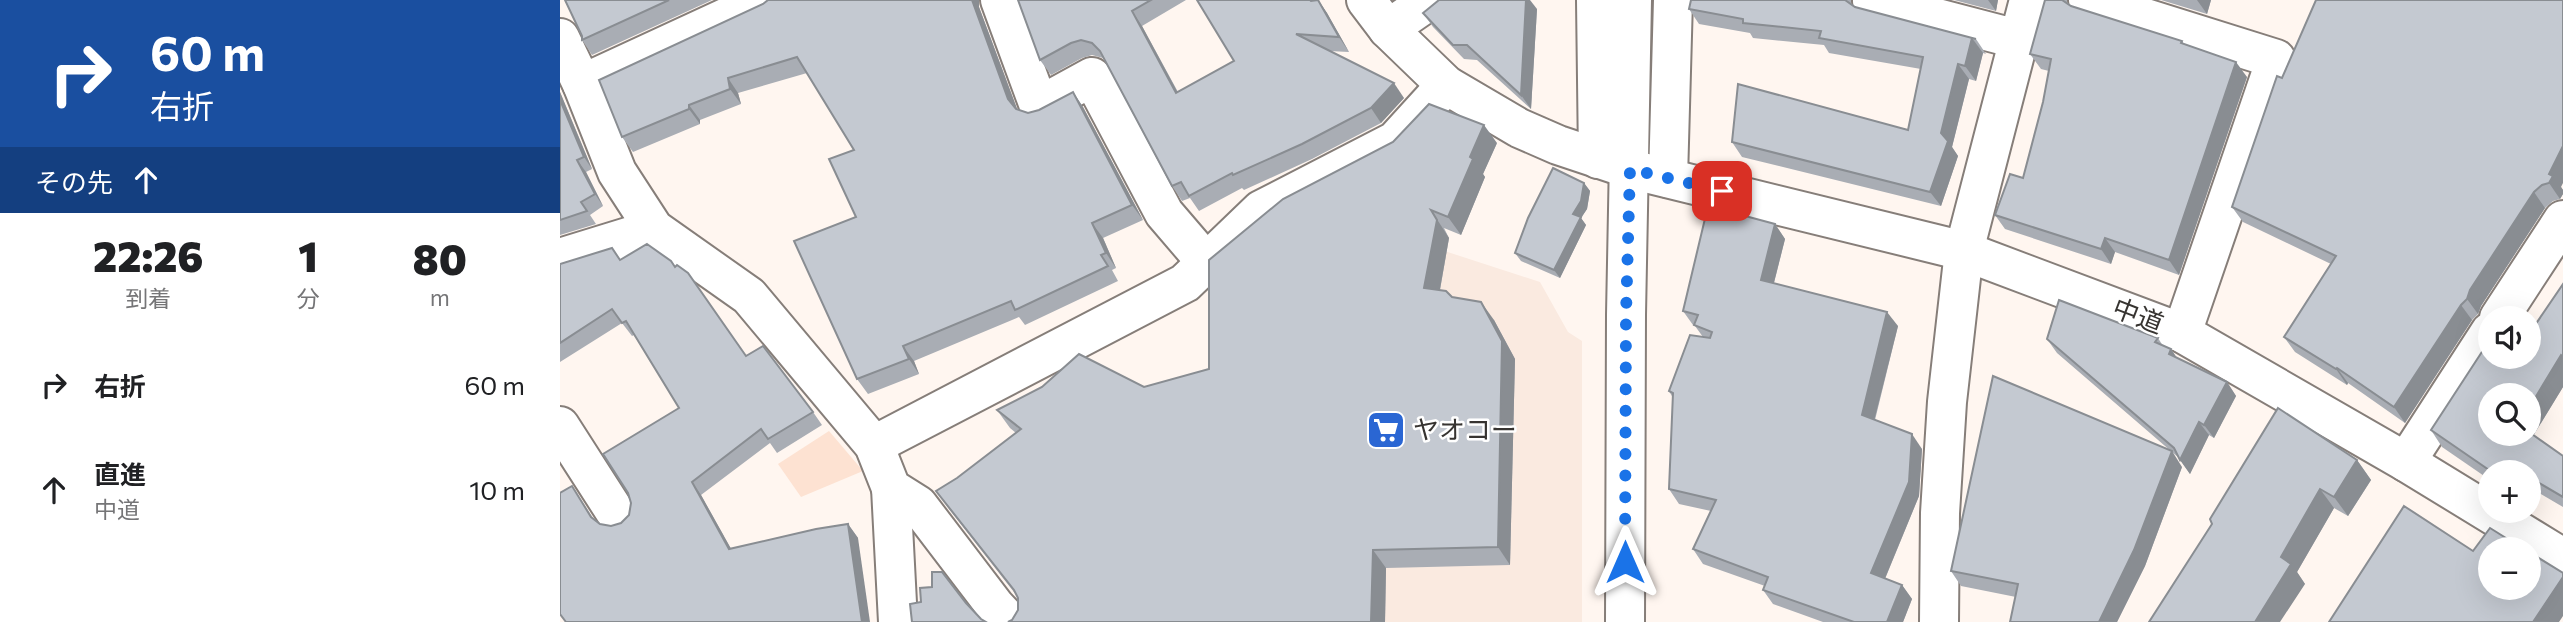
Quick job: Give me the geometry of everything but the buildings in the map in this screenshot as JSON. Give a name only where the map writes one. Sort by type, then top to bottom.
[{"type":"street","points":[[582,84],[764,0]]},
{"type":"street","points":[[1000,0],[1038,106],[1092,77],[1164,213],[1206,262]]},
{"type":"street","points":[[1377,15],[1430,0]]},
{"type":"street","points":[[1596,0],[1614,164],[1626,315],[1625,622]]},
{"type":"street","points":[[1614,164],[1632,0]]},
{"type":"street","points":[[1668,178],[1673,0]]},
{"type":"street","points":[[1938,622],[1940,513],[1947,402],[1964,250],[2029,0]]},
{"type":"street","points":[[2088,0],[2276,59],[2182,333]]},
{"type":"street","points":[[1872,1],[2017,39]]},
{"type":"street","name":"中道","points":[[1377,15],[1446,85],[1519,128],[1559,145],[1614,164],[1964,250],[2182,333],[2406,462],[2563,558]]},
{"type":"street","points":[[560,38],[582,84],[617,172],[654,229],[748,296],[874,445],[891,488],[898,622]]},
{"type":"street","points":[[874,445],[1185,283],[1261,210],[1395,141],[1446,85]]},
{"type":"street","points":[[2507,306],[2563,220]]},
{"type":"street","points":[[560,258],[654,229]]},
{"type":"street","points":[[2406,462],[2478,351]]},
{"type":"street","points":[[560,426],[619,518]]},
{"type":"street","points":[[891,488],[918,505],[1000,617]]},
{"type":"shaded area","points":[[1343,218],[1540,282],[1568,332],[1582,341],[1582,622],[1196,622]]},
{"type":"shaded area","points":[[829,431],[863,471],[801,497],[778,464]]},
{"type":"place","name":"ヤオコー","points":[[1386,430]]},
{"type":"route","points":[[1625,562],[1626,315],[1630,169],[1722,191]]}]
